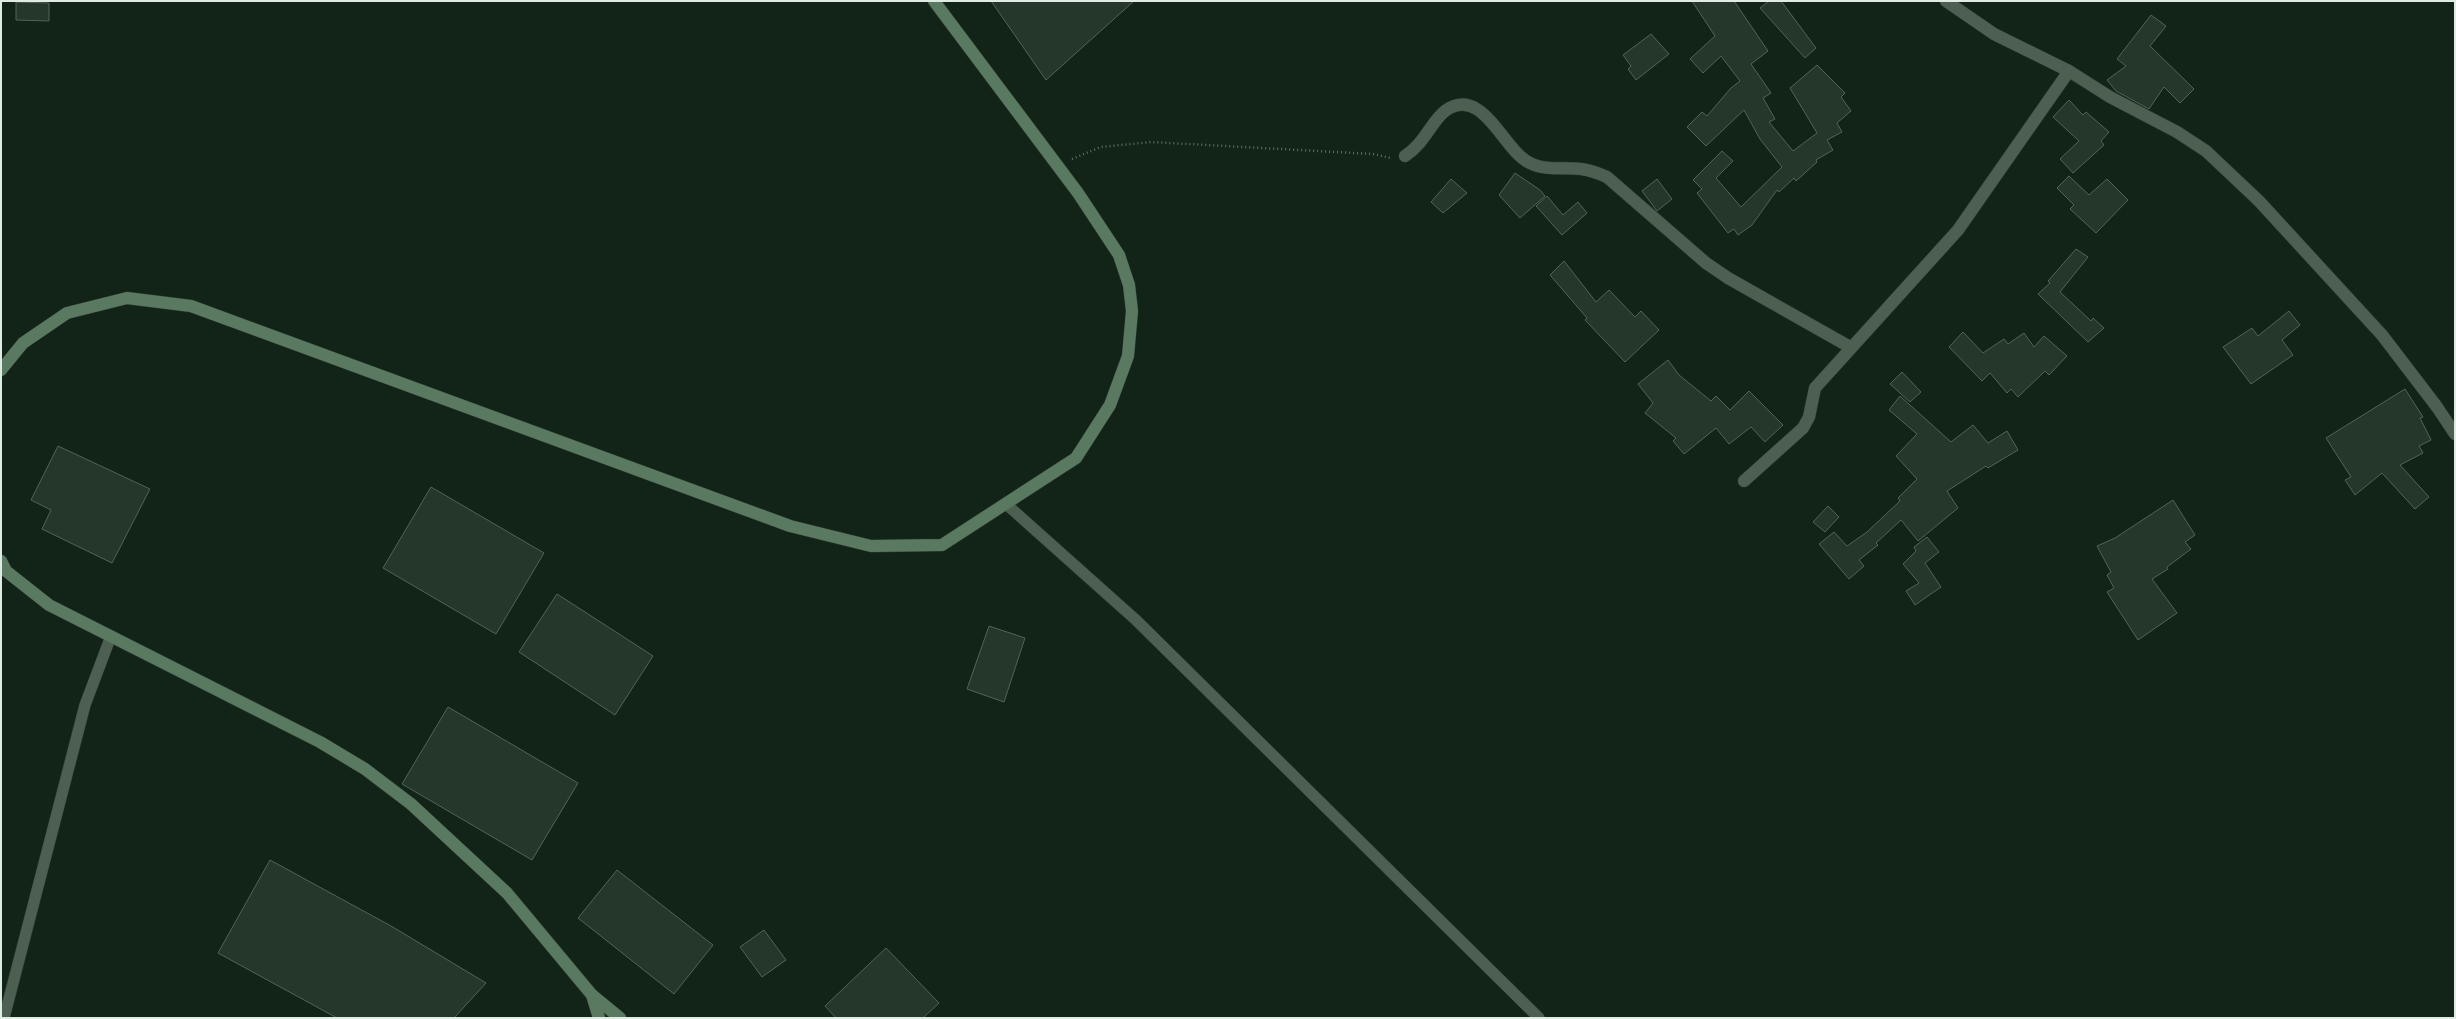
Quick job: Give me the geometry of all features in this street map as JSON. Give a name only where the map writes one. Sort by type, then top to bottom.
[{"type":"main road","points":[[1,370],[23,343],[67,313],[127,298],[191,306],[790,526],[871,546],[942,545],[1076,458],[1110,406],[1128,356],[1132,311],[1129,285],[1119,255],[1057,165],[934,1]]},
{"type":"main road","points":[[1,561],[6,571],[49,605],[320,742],[365,769],[411,804],[507,893],[592,996],[620,1018]]},
{"type":"main road","points":[[592,996],[599,1018]]},
{"type":"street","points":[[1946,1],[1994,34],[2070,71],[2110,97],[2177,132],[2206,151],[2259,201],[2382,335],[2437,407],[2455,434]]},
{"type":"street","points":[[1744,481],[1803,428],[1809,417],[1815,388],[1850,347],[1864,334],[1958,230],[2070,71]]},
{"type":"street","points":[[1405,156],[1417,149],[1444,112],[1457,105],[1470,106],[1482,112],[1529,163],[1543,167],[1581,169],[1607,176],[1706,263],[1728,278],[1850,347]]},
{"type":"lane","points":[[1006,504],[1136,620],[1539,1018]]},
{"type":"lane","points":[[4,1018],[85,705],[111,636]]},
{"type":"path","points":[[1057,165],[1101,147],[1151,142],[1372,154],[1395,159],[1405,156]]},
{"type":"building","points":[[991,1],[1134,1],[1046,80]]},
{"type":"building","points":[[1692,1],[1734,1],[1768,51],[1751,64],[1771,93],[1763,98],[1775,119],[1769,122],[1793,151],[1817,133],[1790,88],[1817,65],[1845,93],[1841,97],[1851,111],[1837,123],[1842,132],[1827,140],[1833,150],[1816,160],[1817,162],[1796,181],[1794,178],[1779,192],[1777,190],[1752,225],[1738,235],[1734,229],[1728,233],[1697,193],[1702,189],[1693,180],[1722,151],[1733,161],[1716,178],[1741,207],[1782,167],[1760,139],[1744,110],[1706,146],[1687,127],[1702,112],[1707,116],[1731,88],[1740,81],[1721,56],[1703,73],[1690,59],[1715,36]]},
{"type":"building","points":[[1769,1],[1781,1],[1816,48],[1805,58],[1760,8]]},
{"type":"building","points":[[16,2],[49,3],[49,21],[16,20]]},
{"type":"building","points":[[2151,15],[2166,26],[2150,46],[2194,89],[2180,103],[2164,87],[2149,109],[2116,91],[2107,80],[2126,66],[2117,59]]},
{"type":"building","points":[[1651,34],[1669,54],[1636,80],[1628,69],[1631,66],[1623,55]]},
{"type":"building","points":[[2069,100],[2083,115],[2086,112],[2109,132],[2101,141],[2104,145],[2073,173],[2060,159],[2079,141],[2053,117]]},
{"type":"building","points":[[1515,173],[1540,190],[1545,196],[1520,218],[1499,195]]},
{"type":"building","points":[[2069,176],[2089,195],[2107,179],[2128,200],[2096,233],[2070,209],[2074,205],[2057,188]]},
{"type":"building","points":[[1451,179],[1467,193],[1443,213],[1431,202]]},
{"type":"building","points":[[1657,179],[1672,199],[1657,211],[1642,191]]},
{"type":"building","points":[[1547,196],[1563,215],[1578,202],[1587,213],[1562,235],[1536,206]]},
{"type":"building","points":[[2076,249],[2088,257],[2060,292],[2091,321],[2093,318],[2104,328],[2088,342],[2038,294],[2050,283],[2048,281]]},
{"type":"building","points":[[1564,261],[1596,302],[1609,290],[1635,317],[1641,311],[1659,330],[1625,362],[1585,320],[1587,318],[1550,275]]},
{"type":"building","points":[[2289,311],[2300,325],[2282,340],[2293,355],[2251,384],[2223,347],[2252,328],[2258,336]]},
{"type":"building","points":[[1963,332],[1983,353],[2004,339],[2008,344],[2024,333],[2034,347],[2044,336],[2067,356],[2049,375],[2045,371],[2018,397],[2011,389],[2007,393],[1990,373],[1982,381],[1949,347]]},
{"type":"building","points":[[1668,360],[1679,375],[1711,401],[1716,396],[1730,410],[1749,391],[1783,425],[1765,442],[1751,427],[1729,444],[1716,428],[1684,454],[1673,441],[1676,438],[1645,413],[1653,403],[1638,384]]},
{"type":"building","points":[[1902,372],[1921,392],[1910,402],[1890,384]]},
{"type":"building","points":[[2405,389],[2423,417],[2420,418],[2431,440],[2419,446],[2423,453],[2400,465],[2429,497],[2415,509],[2382,473],[2355,495],[2345,480],[2351,477],[2326,438]]},
{"type":"building","points":[[1900,396],[1951,442],[1973,425],[1988,443],[2007,431],[2018,450],[1988,468],[1986,466],[1947,491],[1958,508],[1918,541],[1901,520],[1876,543],[1878,545],[1859,560],[1864,566],[1849,579],[1819,544],[1834,532],[1847,546],[1867,532],[1900,501],[1898,498],[1917,479],[1896,456],[1917,434],[1889,410]]},
{"type":"building","points":[[58,446],[150,489],[112,563],[42,529],[51,510],[31,500]]},
{"type":"building","points":[[431,487],[544,553],[496,634],[383,568]]},
{"type":"building","points":[[2173,500],[2195,535],[2185,542],[2191,549],[2167,567],[2168,569],[2152,579],[2177,613],[2138,640],[2107,592],[2114,588],[2107,575],[2111,572],[2097,546],[2115,538]]},
{"type":"building","points":[[1828,506],[1839,517],[1825,532],[1813,522]]},
{"type":"building","points":[[1927,537],[1939,552],[1925,563],[1941,587],[1915,605],[1906,591],[1919,583],[1903,564],[1916,551],[1914,547]]},
{"type":"building","points":[[557,594],[653,656],[615,715],[519,652]]},
{"type":"building","points":[[989,626],[1025,638],[1004,702],[967,689]]},
{"type":"building","points":[[448,707],[578,783],[532,860],[402,784]]},
{"type":"building","points":[[270,860],[391,926],[486,983],[454,1018],[337,1018],[218,953]]},
{"type":"building","points":[[617,870],[713,945],[674,994],[578,918]]},
{"type":"building","points":[[764,930],[786,960],[762,977],[740,947]]},
{"type":"building","points":[[886,948],[939,1003],[923,1018],[836,1018],[825,1006]]}]
